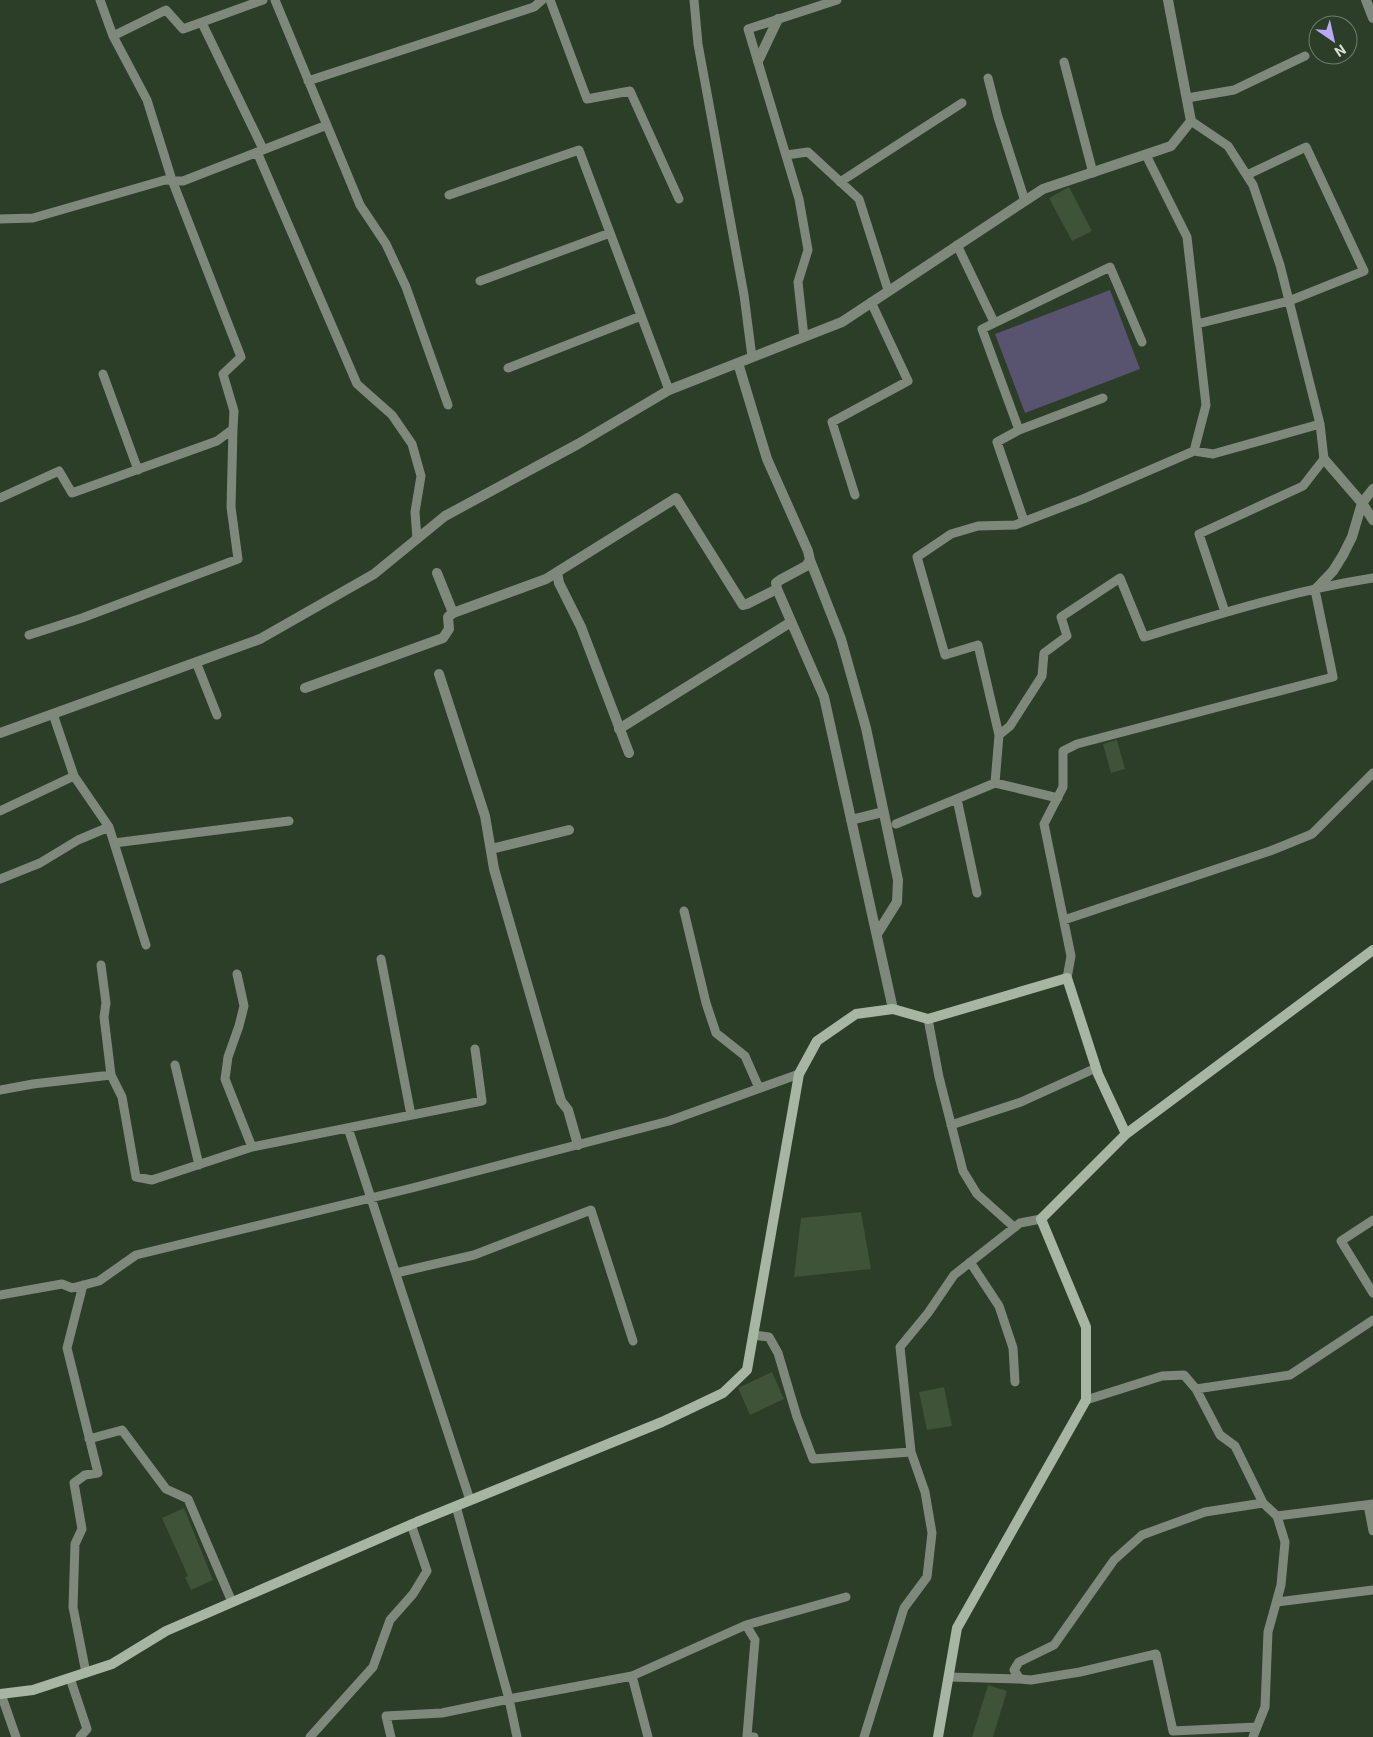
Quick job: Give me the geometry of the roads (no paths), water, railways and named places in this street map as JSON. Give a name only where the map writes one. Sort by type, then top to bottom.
[{"type":"street","points":[[0,733],[260,639],[374,574],[445,516],[578,444],[669,390],[842,322],[1043,189],[1172,146],[1192,121],[1168,0]]},
{"type":"street","points":[[1366,0],[1373,18]]},
{"type":"street","points":[[758,61],[778,19]]},
{"type":"street","points":[[738,363],[767,459],[808,551],[843,648],[866,728],[898,880],[897,902],[877,934]]},
{"type":"street","points":[[1324,459],[1362,503],[1373,520]]},
{"type":"street","points":[[1315,590],[1333,571],[1343,555],[1352,537],[1362,503],[1373,489]]},
{"type":"street","points":[[304,688],[443,638],[449,629],[448,617],[453,613],[546,578],[676,498],[743,605],[777,589]]},
{"type":"street","points":[[810,560],[806,566],[776,583],[777,589],[824,697],[893,1009]]},
{"type":"street","points":[[557,572],[559,583],[581,627],[629,753]]},
{"type":"street","points":[[436,573],[453,613]]},
{"type":"street","points":[[619,729],[791,622]]},
{"type":"street","points":[[439,674],[485,816],[494,870],[558,1092],[561,1101],[568,1110],[578,1145]]},
{"type":"street","points":[[852,820],[883,812]]},
{"type":"street","points":[[491,849],[569,830]]},
{"type":"street","points":[[938,1737],[957,1628],[1086,1400],[1086,1328],[1042,1219],[1126,1134],[1373,950]]},
{"type":"street","points":[[1,1694],[33,1690],[112,1664],[166,1631],[411,1524],[662,1422],[723,1393],[747,1370],[799,1074],[817,1042],[856,1014],[893,1009],[928,1019],[1067,978],[1096,1068],[1126,1134]]},
{"type":"lane","points":[[28,635],[82,618],[238,559],[231,507],[234,411],[223,374],[241,357],[172,180],[146,100],[113,36],[100,0]]},
{"type":"lane","points":[[113,36],[166,10],[183,29],[263,0]]},
{"type":"lane","points":[[275,0],[360,205],[386,244],[406,287],[448,405]]},
{"type":"lane","points":[[308,81],[534,7],[542,0]]},
{"type":"lane","points":[[550,0],[587,99],[630,91],[679,199]]},
{"type":"lane","points":[[694,0],[698,44],[744,295],[752,358]]},
{"type":"lane","points":[[804,337],[798,282],[808,250],[799,199],[748,29],[837,0]]},
{"type":"lane","points":[[202,22],[260,151],[357,384],[392,415],[412,444],[422,476],[415,512],[418,539]]},
{"type":"lane","points":[[1187,98],[1234,90],[1305,56]]},
{"type":"lane","points":[[1064,62],[1093,173]]},
{"type":"lane","points":[[988,78],[998,118],[1025,200]]},
{"type":"lane","points":[[840,182],[962,103]]},
{"type":"lane","points":[[1192,121],[1228,146],[1253,185],[1280,265],[1320,424],[1324,459],[1303,486],[1199,534],[1225,612]]},
{"type":"lane","points":[[0,220],[33,218],[165,180],[183,181],[327,125]]},
{"type":"lane","points":[[1197,324],[1289,301],[1364,271],[1306,147],[1247,175]]},
{"type":"lane","points":[[449,194],[579,150],[669,390]]},
{"type":"lane","points":[[786,155],[808,152],[859,199],[888,290]]},
{"type":"lane","points":[[1146,155],[1186,237],[1206,405],[1194,451]]},
{"type":"lane","points":[[480,281],[610,233]]},
{"type":"lane","points":[[957,245],[994,322]]},
{"type":"lane","points":[[1019,430],[982,329],[1110,267],[1142,342]]},
{"type":"lane","points":[[855,495],[832,422],[908,381],[872,302]]},
{"type":"lane","points":[[508,368],[641,316]]},
{"type":"lane","points":[[103,374],[138,470]]},
{"type":"lane","points":[[1024,521],[996,442],[1019,430],[1103,398]]},
{"type":"lane","points":[[995,783],[999,734],[978,645],[944,655],[917,557],[951,534],[978,526],[1015,525],[1083,499],[1194,451],[1213,454],[1320,424]]},
{"type":"lane","points":[[0,498],[59,471],[72,493],[217,441],[233,430]]},
{"type":"lane","points":[[999,734],[1010,726],[1042,676],[1044,653],[1067,636],[1061,617],[1120,578],[1144,637],[1225,612],[1339,583],[1373,578]]},
{"type":"lane","points":[[1067,978],[1071,956],[1044,824],[1064,787],[1063,752],[1077,744],[1333,678],[1315,590]]},
{"type":"lane","points":[[196,662],[217,715]]},
{"type":"lane","points":[[53,714],[74,776],[109,827],[146,945]]},
{"type":"lane","points":[[1064,920],[1270,851],[1312,834],[1373,773]]},
{"type":"lane","points":[[0,810],[74,776]]},
{"type":"lane","points":[[896,824],[995,783],[1058,798]]},
{"type":"lane","points":[[957,799],[977,893]]},
{"type":"lane","points":[[114,843],[289,822]]},
{"type":"lane","points":[[0,879],[40,863],[78,840],[109,827]]},
{"type":"lane","points":[[684,911],[706,1003],[716,1032],[745,1056],[759,1088]]},
{"type":"lane","points":[[381,959],[411,1115]]},
{"type":"lane","points":[[101,964],[106,1003],[104,1017],[111,1075],[122,1097],[136,1177],[152,1180],[252,1147],[482,1101],[475,1048]]},
{"type":"lane","points":[[237,974],[244,1006],[240,1026],[228,1056],[225,1079],[252,1147]]},
{"type":"lane","points":[[928,1019],[939,1077],[963,1171],[976,1194],[1014,1227]]},
{"type":"lane","points":[[175,1065],[199,1164]]},
{"type":"lane","points":[[951,1125],[1021,1102],[1096,1068]]},
{"type":"lane","points":[[0,1295],[62,1284],[72,1288],[99,1281],[136,1255],[372,1198],[669,1121],[799,1074]]},
{"type":"lane","points":[[0,1090],[33,1084],[111,1075]]},
{"type":"lane","points":[[348,1128],[470,1500]]},
{"type":"lane","points":[[396,1273],[474,1255],[591,1210],[632,1341]]},
{"type":"lane","points":[[864,1737],[904,1608],[927,1577],[932,1533],[925,1492],[911,1452],[900,1347],[928,1313],[954,1275],[1020,1223],[1042,1219]]},
{"type":"lane","points":[[1373,1220],[1341,1241],[1373,1293]]},
{"type":"lane","points":[[970,1262],[999,1306],[1013,1348],[1015,1382]]},
{"type":"lane","points":[[84,1285],[67,1348],[98,1473],[85,1476],[74,1483],[82,1529],[75,1544],[73,1607],[86,1673]]},
{"type":"lane","points":[[1196,1389],[1290,1375],[1373,1320]]},
{"type":"lane","points":[[753,1336],[769,1337],[778,1353],[797,1417],[813,1459],[911,1452]]},
{"type":"lane","points":[[1086,1400],[1162,1376],[1184,1375],[1196,1389],[1220,1435],[1234,1446],[1263,1504],[1278,1516],[1285,1542],[1281,1586],[1268,1632],[1265,1707],[1253,1737]]},
{"type":"lane","points":[[89,1439],[122,1430],[166,1489],[188,1499],[232,1602]]},
{"type":"lane","points":[[1020,1679],[1014,1670],[1019,1662],[1054,1645],[1114,1560],[1142,1535],[1206,1512],[1263,1504]]},
{"type":"lane","points":[[1278,1516],[1371,1505],[1373,1530]]},
{"type":"lane","points":[[456,1506],[509,1699],[517,1737]]},
{"type":"lane","points":[[310,1737],[373,1667],[390,1620],[414,1594],[426,1571],[411,1524]]},
{"type":"lane","points":[[1276,1602],[1373,1590]]},
{"type":"lane","points":[[391,1737],[386,1716],[442,1713],[632,1676],[746,1625],[846,1597]]},
{"type":"lane","points":[[746,1625],[755,1640],[747,1736],[754,1737]]},
{"type":"lane","points":[[949,1677],[1031,1680],[1080,1672],[1156,1654],[1173,1731],[1257,1727]]},
{"type":"lane","points":[[632,1676],[648,1737]]},
{"type":"lane","points":[[70,1678],[87,1729],[80,1737]]},
{"type":"lane","points":[[1,1694],[16,1737]]}]
